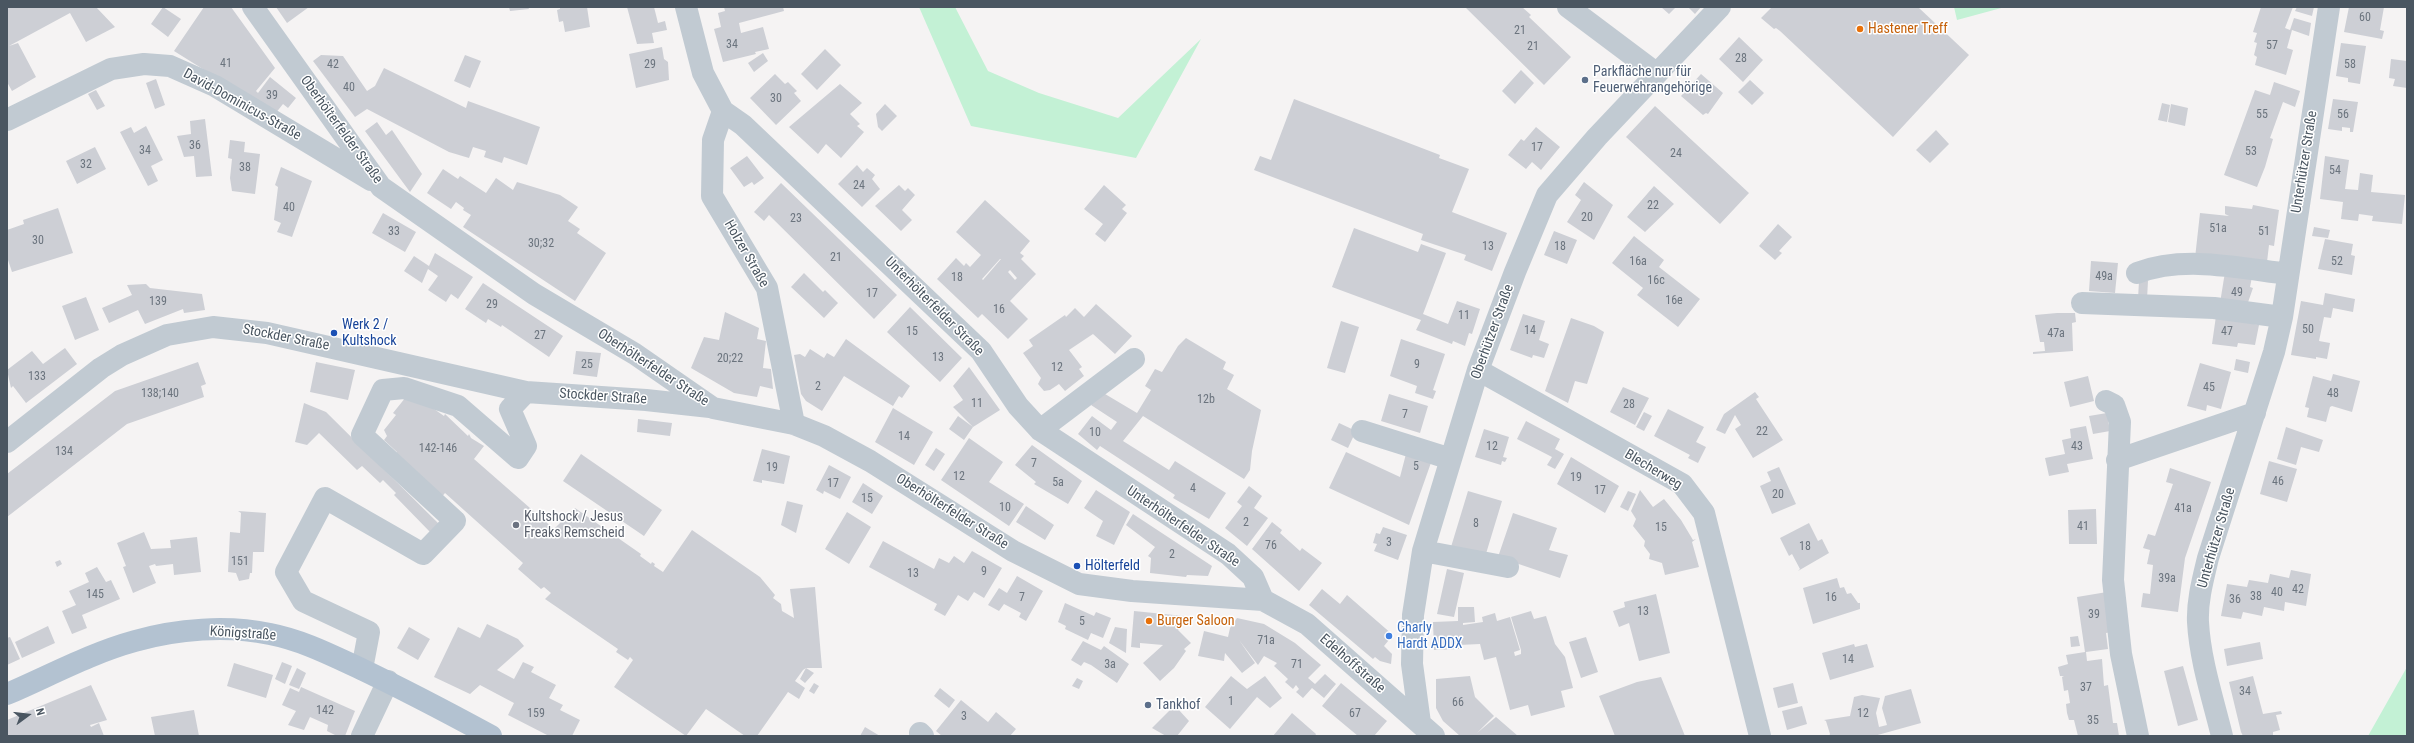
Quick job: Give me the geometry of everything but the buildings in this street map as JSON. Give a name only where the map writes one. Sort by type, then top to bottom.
[{"type":"main road","name":"Königstraße","points":[[7,694],[97,654],[134,641],[173,632],[221,630],[269,633],[302,642],[388,681],[491,736]]},
{"type":"street","name":"Oberhölterfelder Straße","points":[[253,7],[382,187],[534,294],[635,354],[713,408],[794,424],[824,436],[870,461],[1013,551],[1066,580],[1078,584],[1132,592],[1263,600]]},
{"type":"street","name":"Unterhölterfelder Straße","points":[[686,7],[703,73],[723,111],[743,125],[981,350],[1018,406],[1040,430],[1228,554],[1253,578],[1263,600]]},
{"type":"street","points":[[1568,7],[1656,73]]},
{"type":"street","name":"Oberhützer Straße","points":[[1422,732],[1412,664],[1413,629],[1423,551],[1478,370],[1511,282],[1547,195],[1656,73],[1720,7]]},
{"type":"street","name":"Unterhützer Straße","points":[[2222,736],[2202,652],[2198,621],[2201,590],[2208,558],[2255,413],[2282,317],[2329,7]]},
{"type":"street","name":"David-Dominicus-Straße","points":[[7,120],[111,69],[144,64],[170,66],[214,86],[333,156],[382,187]]},
{"type":"street","name":"Holzer Straße","points":[[723,111],[713,140],[712,196],[767,288],[794,424]]},
{"type":"street","points":[[2137,273],[2153,267],[2170,264],[2212,265],[2288,274]]},
{"type":"street","points":[[2082,303],[2214,308],[2282,317]]},
{"type":"street","name":"Stockder Straße","points":[[7,442],[102,368],[122,356],[167,336],[213,327],[267,333],[526,392],[646,400],[713,408]]},
{"type":"street","points":[[1040,430],[1134,359]]},
{"type":"street","name":"Blecherweg","points":[[1478,370],[1682,484],[1704,513],[1760,736]]},
{"type":"street","points":[[362,669],[369,632],[303,601],[286,572],[325,498],[423,554],[455,521],[362,435],[383,390],[404,388],[458,406],[518,458],[526,446],[510,409],[526,392]]},
{"type":"street","points":[[2106,401],[2114,405],[2120,422],[2117,460],[2113,580],[2121,654],[2138,736]]},
{"type":"street","points":[[2117,460],[2255,413]]},
{"type":"street","points":[[1362,431],[1451,460]]},
{"type":"street","points":[[1423,551],[1508,567]]},
{"type":"street","name":"Edelhoffstraße","points":[[1263,600],[1307,624],[1422,732]]},
{"type":"street","points":[[362,736],[388,681]]},
{"type":"green space","points":[[919,7],[955,7],[988,71],[1039,93],[1118,118],[1201,39],[1136,158],[971,126]]},
{"type":"green space","points":[[1954,7],[2005,7],[1957,20]]},
{"type":"green space","points":[[2407,667],[2407,736],[2368,736]]},
{"type":"place","name":"Hastener Treff","points":[[1860,29]]},
{"type":"place","name":"Parkfläche nur für Feuerwehrangehörige","points":[[1585,80]]},
{"type":"place","name":"Werk 2 / Kultshock","points":[[334,333]]},
{"type":"place","name":"Kultshock / Jesus Freaks Remscheid","points":[[516,525]]},
{"type":"place","name":"Hölterfeld","points":[[1077,566]]},
{"type":"place","name":"Burger Saloon","points":[[1149,621]]},
{"type":"place","name":"Charly Hardt ADDX","points":[[1389,636]]},
{"type":"place","name":"Tankhof","points":[[1148,705]]}]
